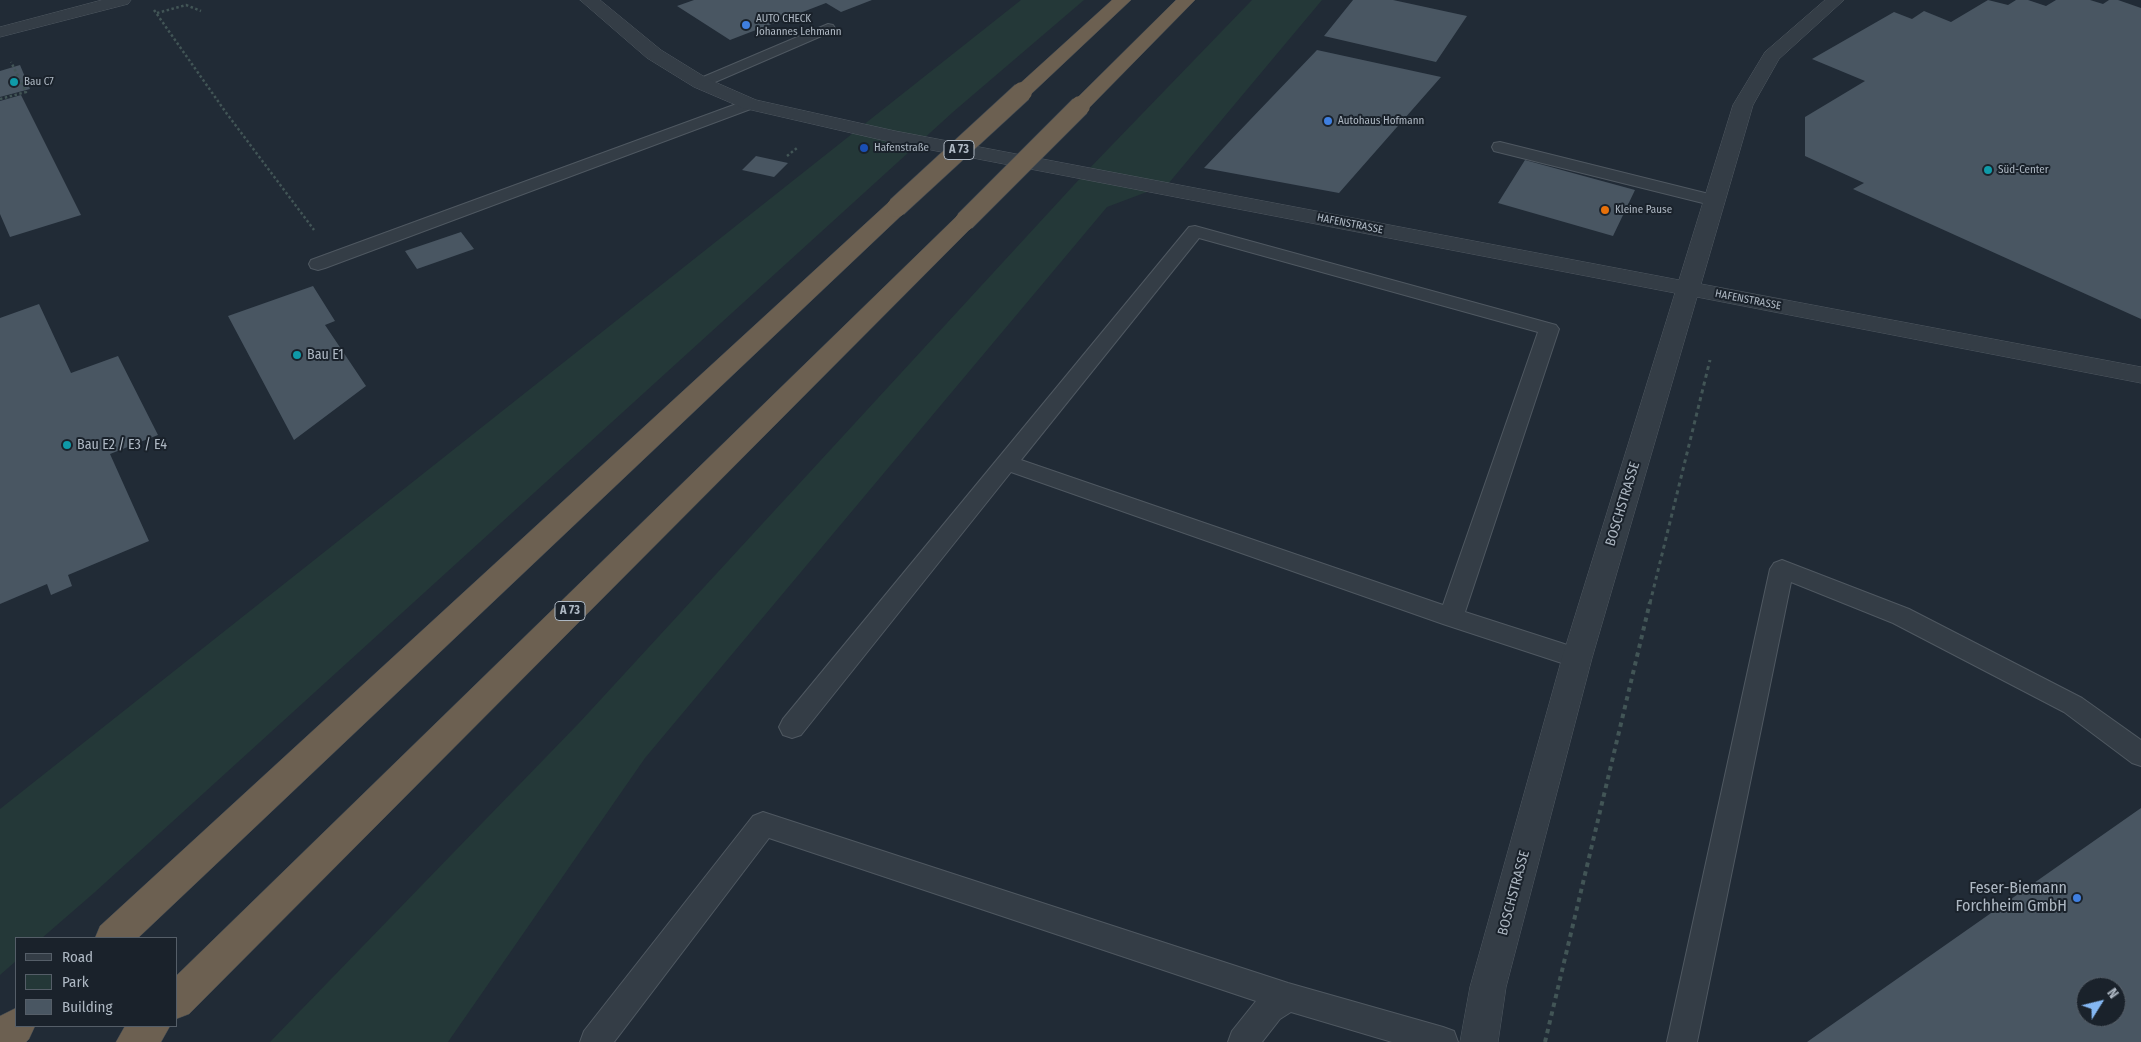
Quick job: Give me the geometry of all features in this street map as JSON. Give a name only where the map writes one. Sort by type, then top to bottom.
[{"type":"highway","name":"A 73","points":[[114,937],[897,207],[1122,0]]},
{"type":"highway","name":"A 73","points":[[178,999],[1186,0]]},
{"type":"highway","points":[[0,1040],[15,1027]]},
{"type":"highway","points":[[135,1042],[151,1027]]},
{"type":"street","points":[[0,32],[122,0]]},
{"type":"street","name":"HAFENSTRASSE","points":[[589,0],[654,54],[702,83],[750,104],[895,137],[2141,374]]},
{"type":"street","name":"BOSCHSTRASSE","points":[[1480,1042],[1488,988],[1577,658],[1743,105],[1772,56],[1835,0]]},
{"type":"lane","points":[[702,83],[828,28]]},
{"type":"lane","points":[[318,264],[750,104]]},
{"type":"lane","points":[[1500,147],[1715,201]]},
{"type":"lane","points":[[792,727],[1195,231],[1548,329],[1451,617]]},
{"type":"lane","points":[[1007,463],[1451,617],[1577,658]]},
{"type":"lane","points":[[1682,1042],[1782,569],[1901,616],[2073,705],[2141,755]]},
{"type":"lane","points":[[595,1042],[763,824],[1288,997],[1444,1042]]},
{"type":"lane","points":[[1243,1042],[1269,1009],[1288,997]]},
{"type":"path","points":[[201,11],[186,5],[157,13],[227,114],[335,258]]},
{"type":"path","points":[[0,99],[26,92],[18,77]]},
{"type":"path","points":[[1545,1042],[1634,663],[1725,296]]},
{"type":"green space","points":[[1021,0],[1084,0],[953,112],[95,892],[43,937],[15,937],[15,962],[0,975],[0,809]]},
{"type":"green space","points":[[1252,0],[1322,0],[1168,184],[1107,207],[645,758],[448,1042],[270,1042],[580,722],[1085,173]]},
{"type":"building","points":[[694,0],[872,0],[841,12],[826,3],[730,40],[677,6]]},
{"type":"building","points":[[1353,0],[1393,0],[1467,16],[1436,62],[1324,36]]},
{"type":"building","name":"Süd-Center","points":[[1988,0],[2008,5],[2016,0],[2028,0],[2046,6],[2056,0],[2090,0],[2103,4],[2109,0],[2118,0],[2141,8],[2141,319],[1853,189],[1864,183],[1805,156],[1805,117],[1865,81],[1812,59],[1894,12],[1912,19],[1924,11],[1951,22]]},
{"type":"building","points":[[1317,50],[1441,77],[1339,193],[1204,168]]},
{"type":"building","name":"Bau C7","points":[[20,65],[30,89],[0,97],[0,71]]},
{"type":"building","points":[[21,95],[81,215],[10,237],[0,214],[0,101]]},
{"type":"building","points":[[756,156],[788,163],[774,177],[742,170]]},
{"type":"building","points":[[1525,160],[1635,190],[1613,236],[1498,203]]},
{"type":"building","points":[[461,232],[474,249],[417,269],[405,251]]},
{"type":"building","name":"Bau E1","points":[[313,286],[335,321],[325,325],[366,386],[294,440],[228,316]]},
{"type":"building","name":"Bau E2 / E3 / E4","points":[[39,304],[71,373],[118,356],[158,435],[110,454],[149,541],[68,575],[72,586],[51,595],[47,584],[0,604],[0,318]]},
{"type":"building","name":"Feser-Biemann Forchheim GmbH","points":[[2141,808],[2141,1042],[1807,1042]]},
{"type":"place","name":"AUTO CHECK Johannes Lehmann","points":[[746,25]]},
{"type":"place","name":"Bau C7","points":[[14,82]]},
{"type":"place","name":"Autohaus Hofmann","points":[[1328,121]]},
{"type":"place","name":"Hafenstraße","points":[[864,148]]},
{"type":"place","name":"Süd-Center","points":[[1988,170]]},
{"type":"place","name":"Kleine Pause","points":[[1605,210]]},
{"type":"place","name":"Bau E1","points":[[297,355]]},
{"type":"place","name":"Bau E2 / E3 / E4","points":[[67,445]]},
{"type":"place","name":"Feser-Biemann Forchheim GmbH","points":[[2077,898]]}]
